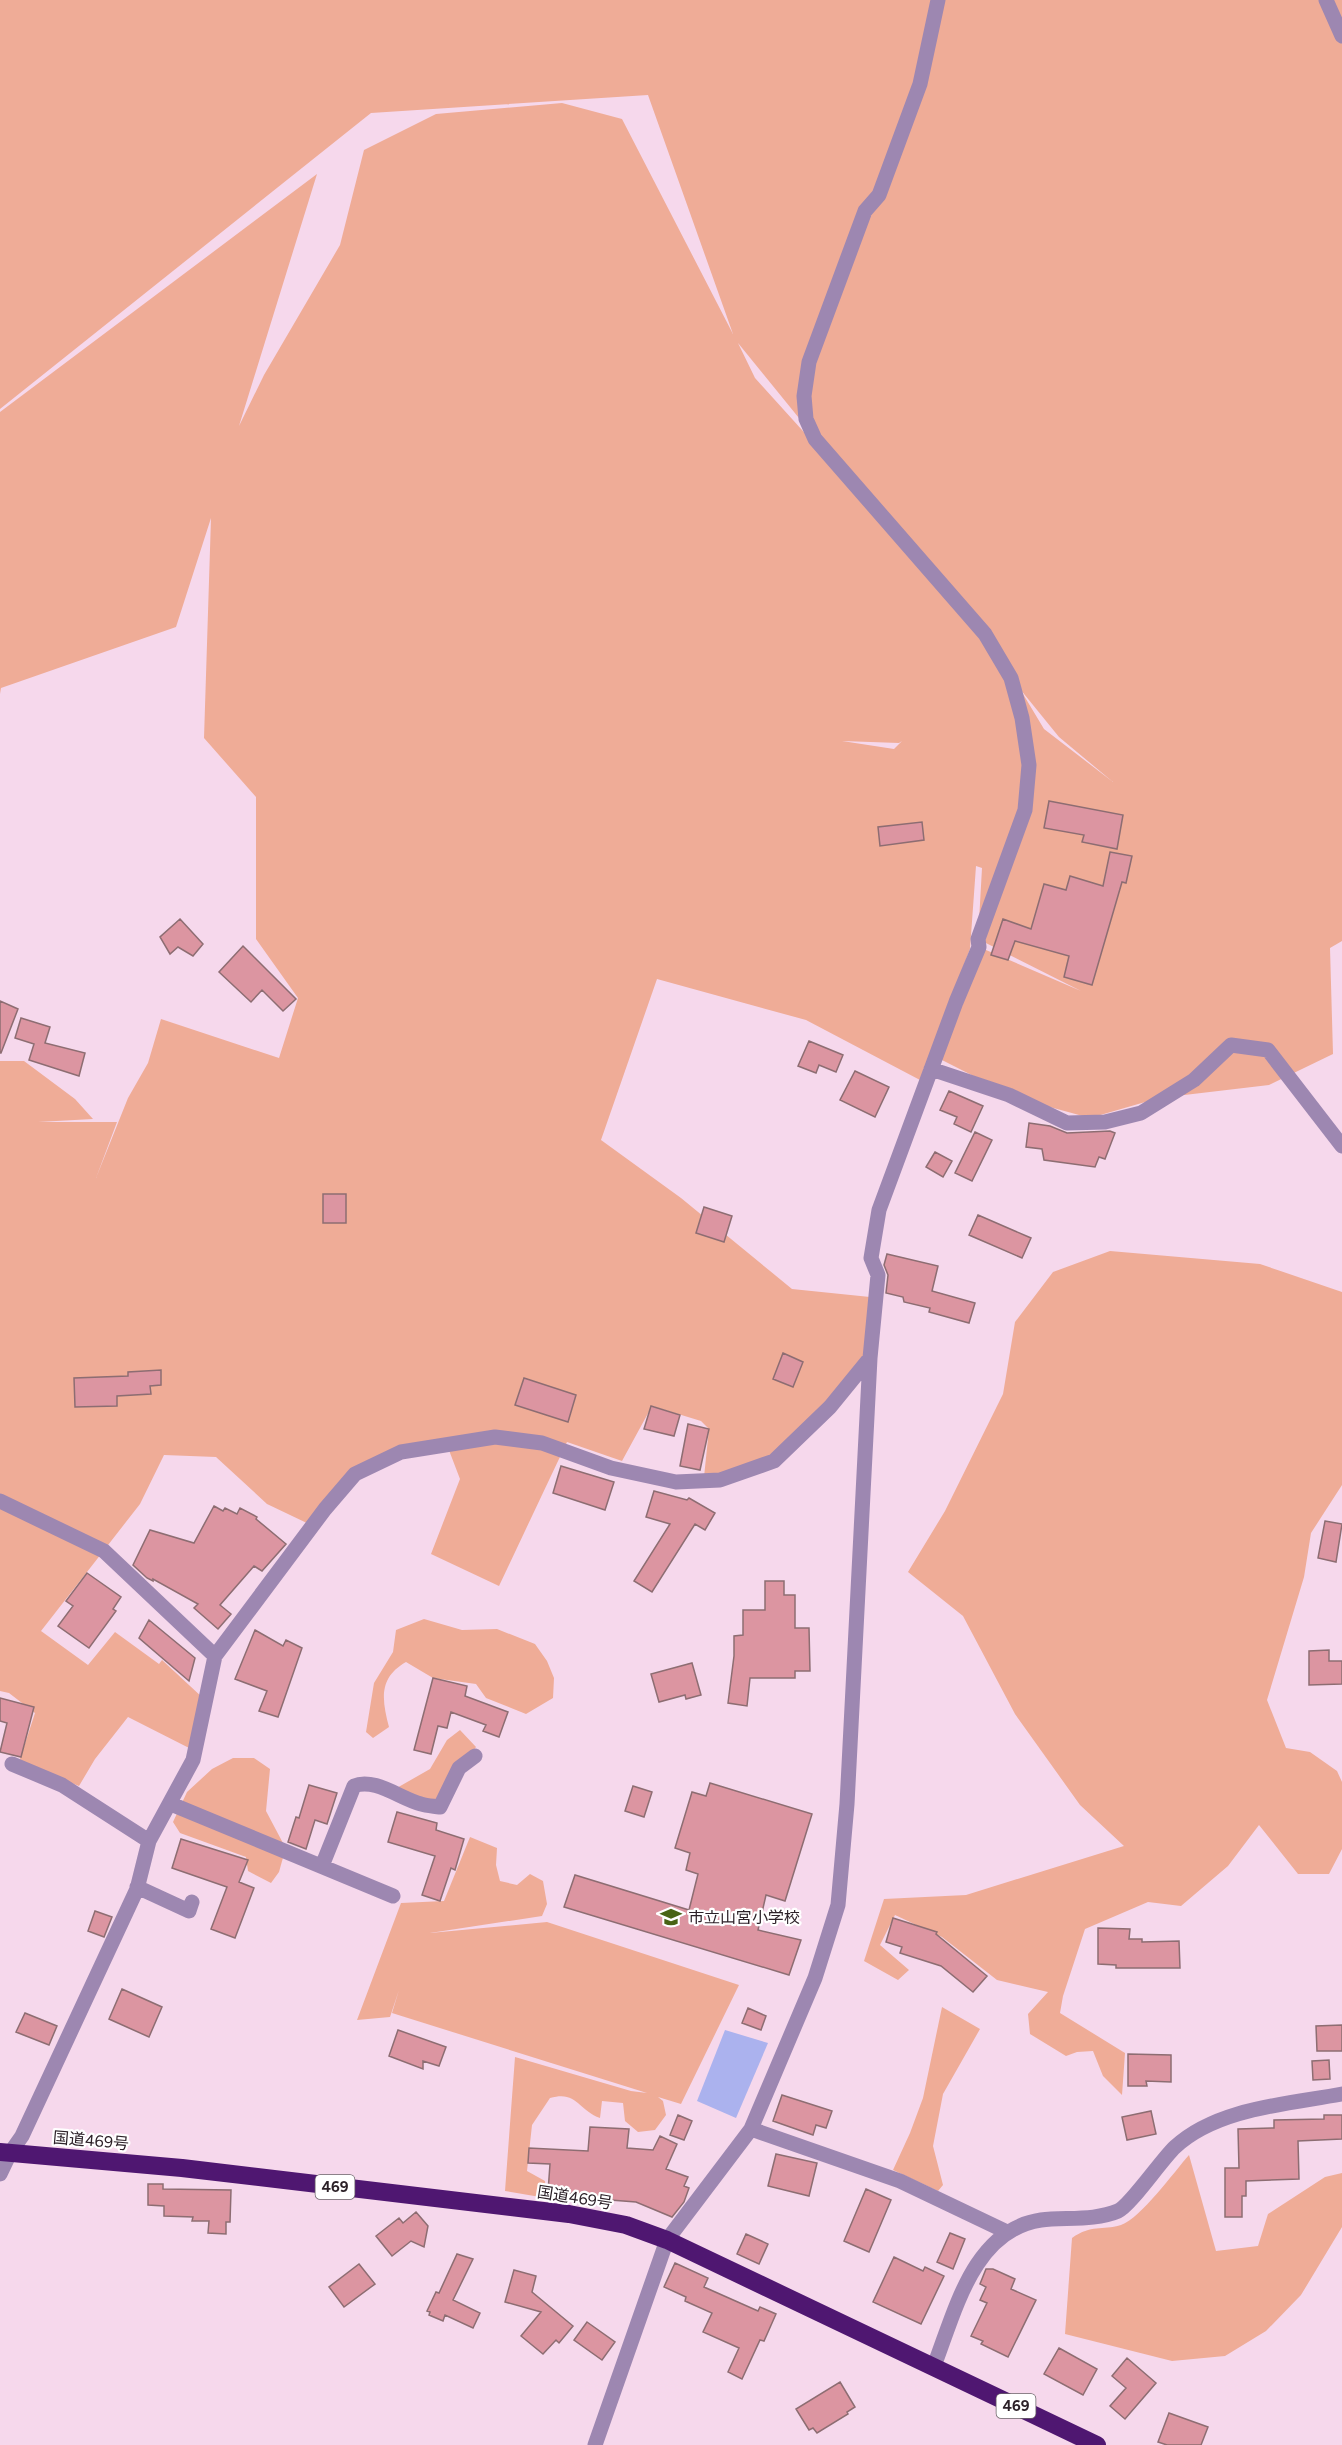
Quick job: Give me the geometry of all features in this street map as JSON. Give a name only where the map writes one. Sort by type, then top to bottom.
[{"type":"highway","name":"国道469号","points":[[5,2152],[182,2168],[568,2214],[626,2225],[667,2240],[1097,2445]]},
{"type":"street","points":[[595,2445],[667,2240],[752,2129],[815,1978],[838,1905],[847,1804],[870,1358],[878,1275],[871,1258],[879,1210],[979,947],[978,939],[1024,810],[1029,765],[1022,718],[1011,678],[985,634],[815,439],[806,419],[804,396],[809,362],[865,211],[879,195],[920,84],[938,0]]},
{"type":"street","points":[[1326,0],[1342,36]]},
{"type":"street","points":[[931,1069],[1009,1095],[1067,1123],[1105,1122],[1141,1113],[1194,1080],[1231,1045],[1268,1050],[1342,1146]]},
{"type":"street","points":[[0,2174],[5,2152],[22,2136],[137,1887],[149,1841],[194,1760],[215,1656],[325,1509],[355,1474],[401,1452],[495,1437],[542,1443],[611,1468],[676,1482],[720,1480],[774,1461],[830,1407],[870,1358]]},
{"type":"street","points":[[0,1501],[104,1551],[215,1656]]},
{"type":"street","points":[[322,1866],[354,1786],[359,1784],[381,1787],[420,1804],[440,1807],[459,1768],[475,1756]]},
{"type":"street","points":[[12,1764],[62,1785],[149,1841]]},
{"type":"street","points":[[171,1804],[393,1896]]},
{"type":"street","points":[[137,1887],[189,1911],[192,1902]]},
{"type":"street","points":[[934,2366],[972,2272],[988,2249],[1007,2232],[1039,2221],[1090,2217],[1119,2211],[1175,2146],[1230,2115],[1342,2094]]},
{"type":"street","points":[[752,2129],[900,2181],[1007,2232]]},
{"type":"shaded area","points":[[0,0],[1342,0],[1342,941],[1330,948],[1333,1054],[1269,1085],[1159,1098],[1090,1118],[1017,1098],[936,1057],[979,947],[1081,991],[978,939],[982,868],[976,866],[970,949],[920,1080],[806,1020],[657,979],[601,1140],[681,1198],[792,1289],[870,1297],[870,1358],[774,1461],[704,1477],[709,1429],[701,1421],[652,1406],[622,1461],[567,1442],[499,1586],[431,1554],[460,1479],[447,1445],[354,1474],[311,1525],[267,1504],[216,1457],[164,1455],[140,1504],[41,1631],[88,1665],[115,1632],[159,1664],[162,1660],[203,1698],[195,1751],[128,1717],[95,1759],[79,1786],[19,1762],[35,1713],[9,1693],[0,1691],[0,1061],[24,1061],[75,1099],[93,1119],[38,1122],[117,1122],[96,1178],[128,1098],[148,1063],[161,1019],[279,1058],[298,998],[256,939],[256,797],[204,738],[211,518],[176,627],[1,688],[0,694],[0,412],[317,174],[239,426],[264,375],[340,245],[364,150],[436,114],[562,103],[622,119],[733,334],[648,95],[371,113],[0,409]],"holes":[[[738,343],[859,492],[859,493],[755,378]],[[1020,689],[1059,737],[1113,782],[1044,729]],[[842,741],[899,743],[902,741],[894,749]]]},
{"type":"shaded area","points":[[1110,1251],[1260,1264],[1342,1292],[1342,1485],[1311,1533],[1304,1577],[1267,1700],[1286,1748],[1310,1752],[1337,1771],[1342,1782],[1342,1849],[1329,1874],[1298,1874],[1259,1825],[1228,1866],[1181,1906],[1148,1902],[1085,1929],[1063,1996],[1060,2013],[1125,2053],[1122,2095],[1103,2076],[1093,2051],[1077,2052],[1066,2056],[1030,2034],[1028,2014],[1048,1992],[997,1980],[942,1937],[895,1915],[880,1945],[909,1970],[898,1980],[864,1961],[884,1899],[966,1895],[1124,1846],[1080,1805],[1015,1714],[963,1616],[908,1572],[945,1511],[1003,1394],[1015,1322],[1053,1272]]},
{"type":"shaded area","points":[[424,1619],[462,1630],[497,1629],[535,1644],[547,1661],[554,1678],[553,1698],[526,1714],[486,1698],[476,1684],[433,1678],[406,1662],[397,1668],[386,1682],[384,1699],[389,1727],[373,1738],[366,1732],[374,1683],[393,1652],[396,1630]]},
{"type":"shaded area","points":[[460,1730],[476,1747],[436,1800],[427,1805],[395,1789],[430,1769],[447,1740]]},
{"type":"shaded area","points":[[233,1758],[254,1758],[270,1769],[266,1811],[284,1845],[279,1872],[271,1883],[248,1871],[246,1857],[180,1833],[173,1822],[187,1792],[212,1769]]},
{"type":"shaded area","points":[[470,1837],[497,1848],[496,1865],[500,1881],[517,1885],[530,1874],[543,1881],[547,1904],[542,1916],[430,1933],[547,1922],[739,1985],[681,2104],[658,2097],[663,2101],[666,2115],[655,2130],[638,2132],[625,2121],[623,2103],[602,2101],[600,2118],[572,2099],[559,2096],[550,2098],[532,2125],[527,2171],[545,2181],[546,2198],[505,2191],[515,2057],[631,2091],[647,2093],[392,2013],[399,1990],[390,2017],[357,2020],[401,1903],[444,1901]]},
{"type":"shaded area","points":[[942,2007],[980,2029],[943,2094],[933,2146],[943,2185],[938,2191],[893,2170],[923,2098]]},
{"type":"shaded area","points":[[1189,2155],[1216,2251],[1258,2246],[1268,2214],[1325,2177],[1342,2173],[1342,2227],[1301,2295],[1266,2331],[1225,2356],[1172,2361],[1065,2334],[1072,2238],[1085,2231],[1114,2227],[1129,2221],[1138,2214]]},
{"type":"water","points":[[725,2030],[768,2043],[736,2118],[697,2101]]},
{"type":"building","points":[[1049,801],[1123,815],[1117,849],[1082,842],[1084,835],[1044,828]]},
{"type":"building","points":[[922,822],[924,840],[880,846],[878,827]]},
{"type":"building","points":[[1110,852],[1132,856],[1126,883],[1122,882],[1092,985],[1064,977],[1069,956],[1015,941],[1008,960],[991,955],[1003,919],[1031,929],[1044,884],[1066,890],[1070,876],[1103,886]]},
{"type":"building","points":[[180,919],[203,944],[193,956],[178,947],[170,954],[160,937]]},
{"type":"building","points":[[243,946],[296,999],[283,1011],[262,990],[251,1002],[219,972]]},
{"type":"building","points":[[0,1001],[18,1009],[1,1053],[0,1053]]},
{"type":"building","points":[[21,1018],[50,1027],[45,1043],[85,1053],[79,1076],[29,1060],[34,1044],[15,1038]]},
{"type":"building","points":[[809,1041],[843,1055],[836,1072],[819,1065],[816,1073],[798,1066]]},
{"type":"building","points":[[855,1071],[889,1087],[875,1117],[840,1100]]},
{"type":"building","points":[[949,1091],[983,1106],[971,1132],[954,1124],[957,1117],[940,1110]]},
{"type":"building","points":[[1029,1123],[1050,1126],[1067,1133],[1110,1131],[1115,1133],[1105,1159],[1099,1157],[1095,1167],[1044,1160],[1042,1149],[1026,1147]]},
{"type":"building","points":[[975,1132],[992,1140],[972,1181],[955,1173]]},
{"type":"building","points":[[935,1152],[952,1161],[943,1177],[926,1167]]},
{"type":"building","points":[[323,1194],[346,1194],[346,1223],[323,1223]]},
{"type":"building","points":[[704,1207],[732,1216],[724,1242],[696,1233]]},
{"type":"building","points":[[978,1215],[1031,1238],[1022,1258],[969,1235]]},
{"type":"building","points":[[887,1254],[938,1266],[932,1291],[975,1303],[969,1323],[929,1312],[930,1308],[904,1302],[903,1297],[886,1293],[888,1275],[884,1265]]},
{"type":"building","points":[[783,1353],[803,1362],[793,1387],[773,1379]]},
{"type":"building","points":[[161,1370],[161,1385],[150,1386],[151,1394],[117,1396],[117,1406],[75,1407],[74,1378],[128,1376],[128,1372]]},
{"type":"building","points":[[524,1378],[576,1395],[568,1422],[515,1405]]},
{"type":"building","points":[[651,1406],[680,1415],[674,1436],[644,1429]]},
{"type":"building","points":[[688,1424],[709,1429],[700,1470],[680,1466]]},
{"type":"building","points":[[561,1466],[614,1482],[605,1510],[553,1493]]},
{"type":"building","points":[[654,1491],[687,1500],[689,1498],[715,1513],[705,1530],[695,1524],[652,1592],[634,1581],[670,1524],[646,1517]]},
{"type":"building","points":[[214,1506],[237,1514],[240,1508],[257,1517],[256,1519],[286,1544],[262,1571],[254,1566],[220,1605],[231,1614],[218,1629],[194,1608],[198,1604],[153,1579],[153,1581],[147,1578],[133,1565],[150,1530],[194,1543]]},
{"type":"building","points":[[1325,1521],[1342,1524],[1336,1562],[1318,1558]]},
{"type":"building","points":[[87,1573],[121,1597],[113,1609],[116,1611],[89,1648],[58,1626],[73,1606],[66,1601]]},
{"type":"building","points":[[765,1581],[784,1581],[784,1595],[795,1595],[795,1628],[809,1628],[810,1671],[795,1671],[795,1678],[750,1678],[747,1706],[728,1703],[734,1636],[743,1635],[743,1610],[765,1610]]},
{"type":"building","points":[[149,1620],[195,1658],[189,1681],[139,1638]]},
{"type":"building","points":[[255,1630],[283,1646],[286,1640],[302,1648],[278,1717],[259,1711],[267,1691],[235,1679]]},
{"type":"building","points":[[1329,1650],[1329,1661],[1342,1661],[1342,1684],[1309,1685],[1309,1651]]},
{"type":"building","points":[[692,1663],[701,1695],[686,1699],[685,1695],[659,1702],[651,1674]]},
{"type":"building","points":[[433,1678],[467,1686],[465,1696],[508,1712],[499,1737],[483,1731],[486,1725],[451,1712],[447,1728],[438,1726],[431,1754],[414,1750]]},
{"type":"building","points":[[0,1698],[34,1707],[21,1757],[0,1752],[7,1723],[0,1721]]},
{"type":"building","points":[[710,1783],[812,1814],[785,1901],[766,1895],[758,1930],[801,1940],[789,1975],[564,1907],[575,1875],[689,1910],[698,1874],[686,1870],[690,1853],[675,1848],[692,1792],[706,1796]]},
{"type":"building","points":[[309,1785],[337,1793],[327,1824],[315,1820],[306,1849],[288,1842],[296,1817],[299,1818]]},
{"type":"building","points":[[633,1786],[652,1792],[644,1817],[625,1811]]},
{"type":"building","points":[[397,1812],[437,1823],[436,1830],[464,1839],[455,1870],[451,1868],[440,1901],[422,1895],[435,1856],[388,1842]]},
{"type":"building","points":[[181,1839],[248,1860],[239,1882],[254,1888],[235,1938],[211,1929],[227,1887],[172,1868]]},
{"type":"building","points":[[95,1911],[112,1917],[104,1937],[88,1931]]},
{"type":"building","points":[[893,1918],[937,1932],[936,1934],[987,1976],[973,1992],[941,1966],[900,1953],[902,1947],[886,1942]]},
{"type":"building","points":[[1098,1928],[1130,1929],[1129,1939],[1142,1939],[1142,1942],[1179,1941],[1180,1968],[1116,1968],[1116,1965],[1098,1964]]},
{"type":"building","points":[[122,1989],[162,2007],[149,2037],[109,2019]]},
{"type":"building","points":[[748,2008],[766,2016],[761,2030],[742,2023]]},
{"type":"building","points":[[25,2013],[57,2026],[49,2045],[16,2032]]},
{"type":"building","points":[[1342,2025],[1342,2051],[1317,2051],[1316,2026]]},
{"type":"building","points":[[398,2030],[446,2047],[439,2066],[423,2061],[423,2069],[389,2056]]},
{"type":"building","points":[[1128,2054],[1171,2055],[1171,2082],[1146,2081],[1147,2086],[1128,2086]]},
{"type":"building","points":[[1329,2060],[1330,2079],[1313,2080],[1312,2061]]},
{"type":"building","points":[[782,2095],[832,2111],[826,2128],[816,2125],[813,2135],[773,2121]]},
{"type":"building","points":[[1151,2111],[1156,2134],[1127,2140],[1122,2117]]},
{"type":"building","points":[[678,2115],[692,2121],[684,2140],[670,2135]]},
{"type":"building","points":[[1324,2115],[1342,2115],[1342,2139],[1298,2141],[1299,2179],[1246,2181],[1246,2196],[1242,2196],[1242,2217],[1225,2217],[1225,2168],[1239,2168],[1238,2129],[1274,2128],[1274,2120],[1324,2119]]},
{"type":"building","points":[[590,2127],[629,2129],[627,2148],[653,2150],[660,2136],[677,2144],[666,2169],[688,2177],[684,2186],[689,2188],[684,2202],[672,2217],[636,2202],[585,2198],[585,2194],[548,2192],[550,2164],[528,2163],[529,2148],[588,2151]]},
{"type":"building","points":[[776,2154],[817,2163],[809,2196],[768,2186]]},
{"type":"building","points":[[148,2184],[163,2184],[163,2189],[231,2190],[230,2222],[226,2222],[226,2234],[208,2233],[209,2221],[192,2221],[193,2217],[164,2216],[164,2206],[148,2205]]},
{"type":"building","points":[[866,2189],[891,2200],[869,2252],[844,2241]]},
{"type":"building","points":[[416,2212],[428,2226],[424,2247],[411,2241],[392,2256],[376,2236],[399,2218],[403,2223]]},
{"type":"building","points":[[950,2233],[965,2239],[953,2269],[937,2262]]},
{"type":"building","points":[[746,2234],[768,2244],[759,2264],[737,2254]]},
{"type":"building","points":[[457,2254],[473,2259],[453,2300],[480,2313],[473,2328],[445,2315],[443,2321],[429,2315],[430,2312],[427,2311],[436,2292],[439,2293]]},
{"type":"building","points":[[894,2257],[923,2271],[925,2267],[944,2276],[921,2324],[873,2302]]},
{"type":"building","points":[[675,2263],[708,2278],[704,2287],[758,2311],[760,2307],[776,2314],[764,2341],[760,2340],[742,2379],[728,2372],[739,2348],[703,2332],[712,2313],[685,2301],[686,2297],[664,2287]]},
{"type":"building","points":[[359,2264],[375,2284],[344,2307],[329,2287]]},
{"type":"building","points":[[986,2269],[993,2269],[1015,2279],[1011,2289],[1036,2300],[1008,2357],[981,2344],[983,2341],[971,2336],[987,2303],[980,2300],[986,2287],[980,2284]]},
{"type":"building","points":[[514,2270],[536,2276],[532,2292],[573,2326],[559,2343],[556,2340],[543,2354],[521,2336],[541,2312],[505,2302]]},
{"type":"building","points":[[587,2322],[615,2342],[602,2360],[574,2340]]},
{"type":"building","points":[[1059,2348],[1097,2369],[1083,2395],[1044,2374]]},
{"type":"building","points":[[1127,2358],[1156,2383],[1125,2419],[1110,2406],[1126,2388],[1112,2376]]},
{"type":"building","points":[[840,2382],[855,2407],[847,2412],[848,2414],[817,2433],[813,2428],[809,2430],[796,2409]]},
{"type":"building","points":[[1169,2413],[1208,2427],[1201,2445],[1167,2445],[1158,2442]]},
{"type":"place","name":"市立山宮小学校","points":[[671,1917]]}]
